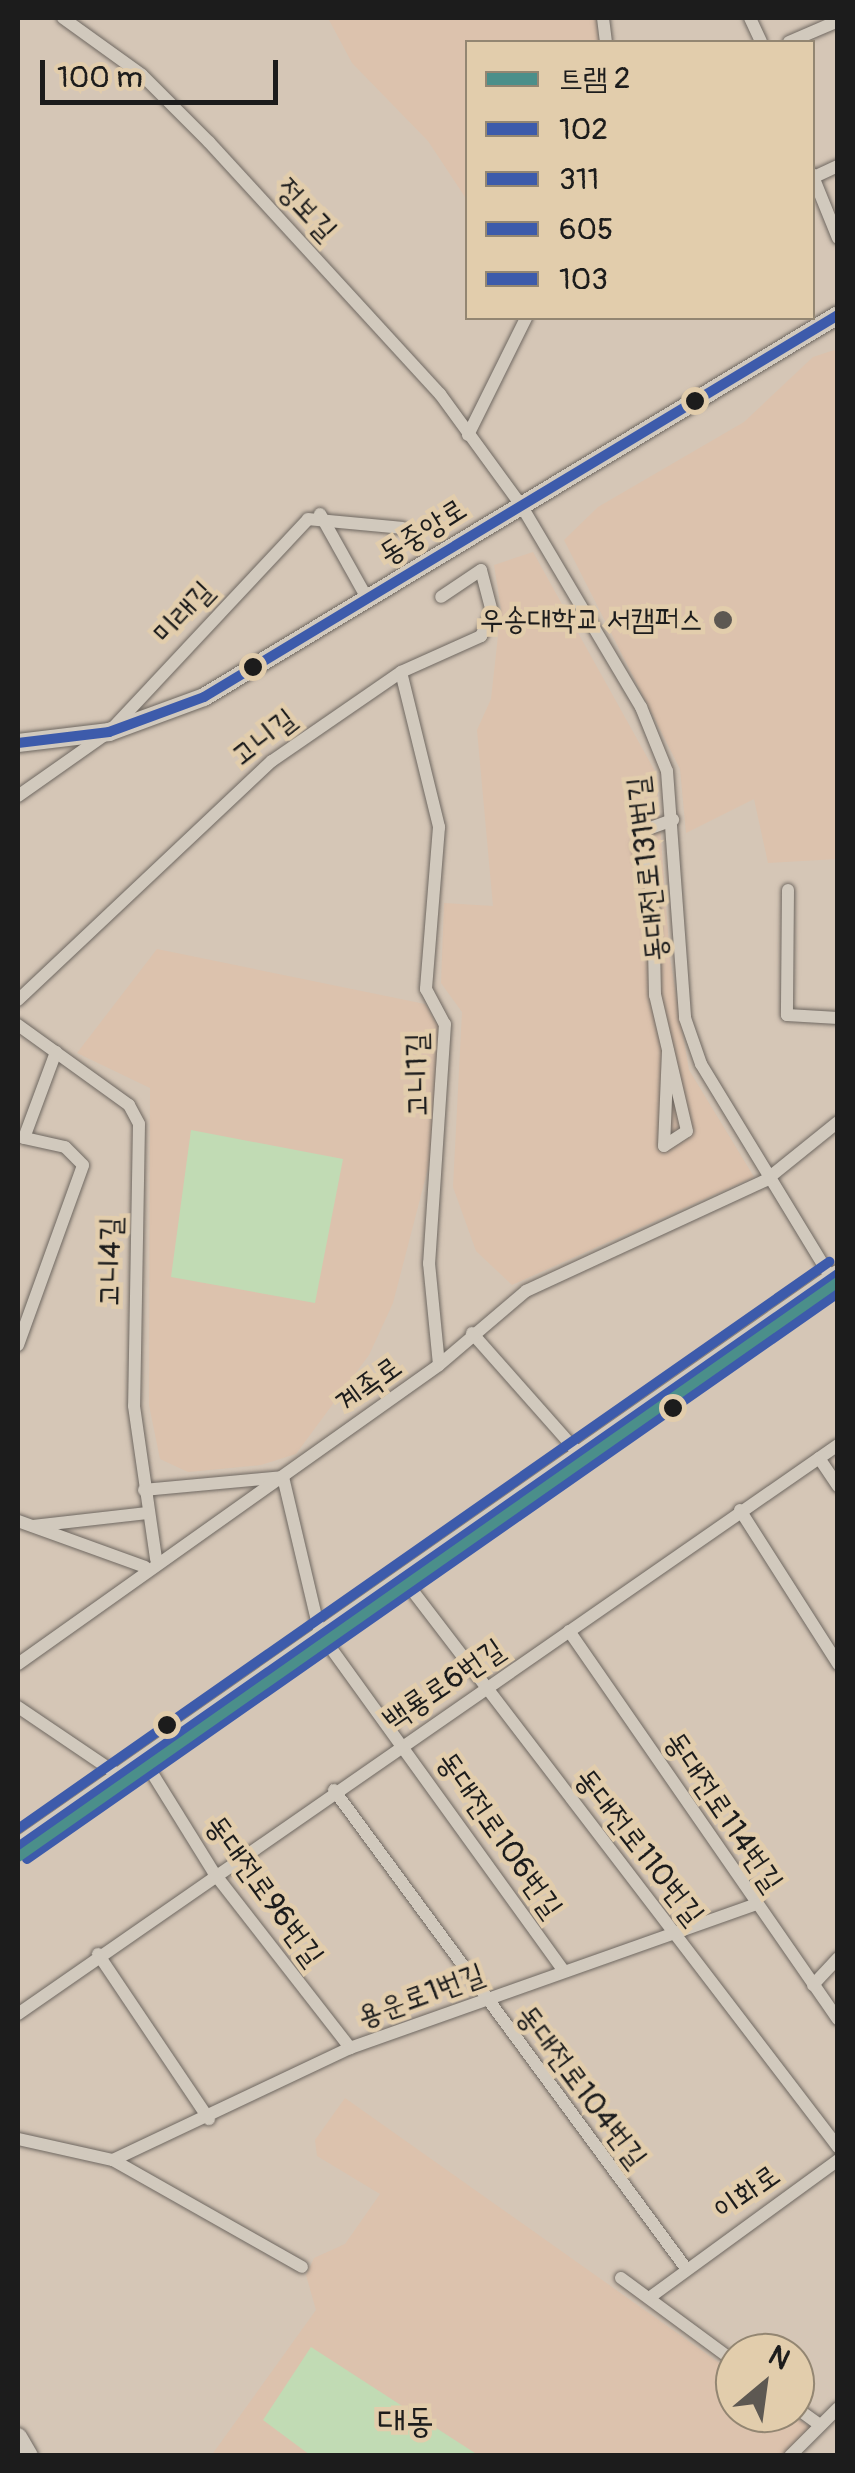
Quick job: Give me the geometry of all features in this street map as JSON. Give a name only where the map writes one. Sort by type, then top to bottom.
[{"type":"main road","name":"동중앙로","points":[[18,743],[109,732],[204,698],[838,315]]},
{"type":"main road","points":[[18,1847],[578,1454],[835,1281]]},
{"type":"main road","points":[[18,2437],[30,2456]]},
{"type":"street","name":"정보길","points":[[63,18],[142,75],[209,142],[487,462]]},
{"type":"street","points":[[794,40],[838,21]]},
{"type":"street","points":[[815,181],[838,238]]},
{"type":"street","points":[[468,436],[525,320]]},
{"type":"street","name":"동대전로131번길","points":[[487,462],[520,505],[641,707],[666,771],[686,1018],[700,1064],[766,1180],[835,1281]]},
{"type":"street","points":[[320,514],[368,600]]},
{"type":"street","points":[[320,514],[403,528]]},
{"type":"street","name":"미래길","points":[[18,796],[109,732],[290,534],[320,514]]},
{"type":"street","name":"고니길","points":[[18,1000],[272,761],[401,672],[481,636],[492,612],[481,570],[441,597]]},
{"type":"street","name":"고니1길","points":[[401,672],[439,827],[426,989],[446,1040],[429,1263],[439,1365]]},
{"type":"street","points":[[668,1051],[664,1146],[687,1131],[668,1051],[639,845],[645,830],[672,820]]},
{"type":"street","points":[[788,890],[787,1015],[838,1018]]},
{"type":"street","name":"고니4길","points":[[18,1024],[129,1105],[140,1124],[134,1406],[150,1563]]},
{"type":"street","points":[[18,1345],[82,1165],[65,1148],[24,1138],[56,1052]]},
{"type":"street","points":[[766,1180],[838,1122]]},
{"type":"street","name":"계족로","points":[[18,1664],[150,1563],[283,1477],[439,1365],[526,1291],[766,1180]]},
{"type":"street","points":[[472,1334],[578,1454]]},
{"type":"street","name":"백룡로6번길","points":[[18,2014],[214,1873],[838,1444]]},
{"type":"street","points":[[819,1458],[838,1486]]},
{"type":"street","points":[[144,1490],[283,1477],[320,1633]]},
{"type":"street","points":[[740,1510],[838,1664]]},
{"type":"street","points":[[34,1526],[146,1513]]},
{"type":"street","points":[[18,1521],[150,1563]]},
{"type":"street","name":"동대전로110번길","points":[[402,1576],[838,2147]]},
{"type":"street","name":"동대전로114번길","points":[[569,1631],[838,2019]]},
{"type":"street","name":"동대전로106번길","points":[[320,1633],[564,1970]]},
{"type":"street","points":[[18,1707],[120,1776]]},
{"type":"street","name":"동대전로96번길","points":[[144,1760],[214,1873],[350,2048]]},
{"type":"street","name":"동대전로104번길","points":[[334,1790],[685,2268]]},
{"type":"street","name":"용운로1번길","points":[[113,2160],[208,2119],[350,2048],[756,1904]]},
{"type":"street","points":[[98,1954],[208,2119]]},
{"type":"street","points":[[814,1985],[838,1958]]},
{"type":"street","points":[[18,2140],[113,2160],[302,2267]]},
{"type":"street","name":"이화로","points":[[648,2298],[838,2160]]},
{"type":"street","points":[[621,2278],[715,2347]]},
{"type":"street","points":[[790,2456],[838,2408]]},
{"type":"street","points":[[815,2421],[820,2425]]},
{"type":"shaded area","points":[[328,18],[596,18],[599,40],[465,40],[465,197],[428,141],[352,63]]},
{"type":"shaded area","name":"우송대학교 서캠퍼스","points":[[837,349],[837,859],[768,863],[754,799],[686,833],[680,769],[564,540],[598,507],[744,422],[813,357]]},
{"type":"shaded area","points":[[533,552],[656,773],[670,958],[689,1070],[754,1177],[512,1285],[476,1251],[453,1187],[462,1012],[441,983],[444,903],[493,906],[477,730],[491,699],[501,609],[494,565]]},
{"type":"shaded area","points":[[157,949],[425,1004],[440,1028],[439,1126],[393,1303],[369,1355],[296,1454],[261,1465],[188,1472],[160,1459],[149,1405],[150,1088],[77,1053]]},
{"type":"shaded area","points":[[345,2098],[715,2360],[715,2433],[806,2433],[783,2456],[211,2456],[316,2310],[306,2275],[314,2258],[345,2244],[380,2194],[317,2156],[315,2140]]},
{"type":"green space","points":[[191,1130],[343,1159],[315,1303],[171,1277]]},
{"type":"green space","points":[[311,2347],[478,2455],[310,2455],[263,2420]]},
{"type":"tram line","name":"2","points":[[18,1857],[838,1282]]},
{"type":"transit line","name":"103","points":[[18,743],[109,732],[204,697],[838,315]]},
{"type":"transit line","name":"605","points":[[18,1829],[829,1262]]},
{"type":"transit line","name":"102","points":[[18,1847],[838,1274]]},
{"type":"transit line","name":"311","points":[[27,1859],[838,1293]]},
{"type":"place","name":"우송대학교 서캠퍼스","points":[[723,620]]},
{"type":"district","name":"대동","points":[[406,2421]]}]
